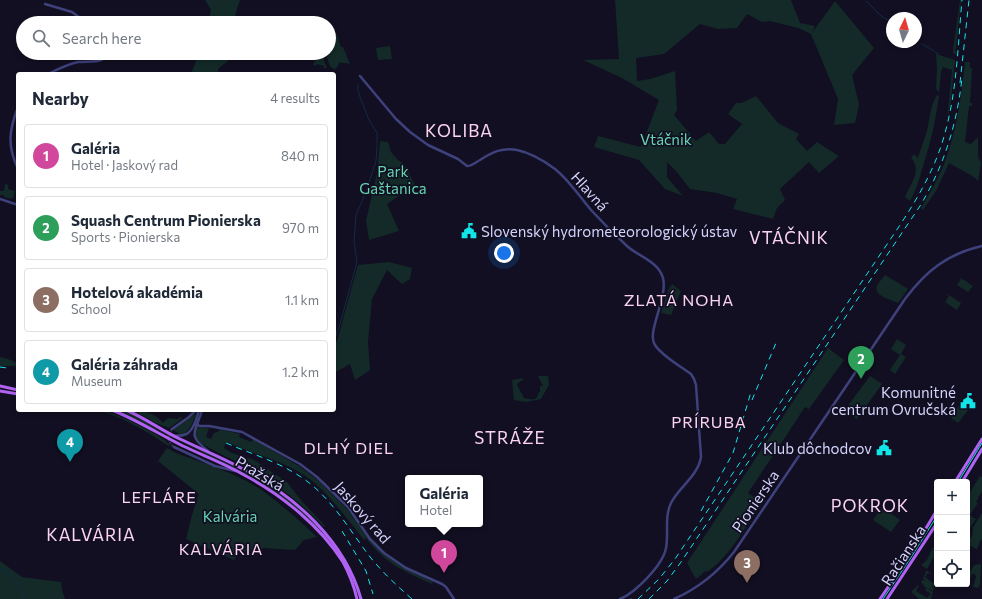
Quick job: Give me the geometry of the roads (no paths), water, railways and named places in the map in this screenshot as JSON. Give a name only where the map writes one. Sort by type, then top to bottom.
[{"type":"main road","points":[[0,386],[16,390]]},
{"type":"main road","points":[[0,391],[16,394]]},
{"type":"main road","name":"Pražská","points":[[116,412],[240,472],[280,497],[321,535],[344,564],[357,599]]},
{"type":"main road","name":"Pražská","points":[[130,412],[174,436],[242,468],[265,481],[307,514],[329,538],[344,558],[354,578],[361,599]]},
{"type":"main road","points":[[957,479],[982,439]]},
{"type":"main road","points":[[964,479],[982,449]]},
{"type":"main road","name":"Račianska","points":[[880,599],[908,558],[934,515]]},
{"type":"main road","name":"Račianska","points":[[887,599],[934,528]]},
{"type":"street","points":[[44,4],[56,6],[73,12],[78,16]]},
{"type":"street","points":[[52,72],[79,62],[102,60]]},
{"type":"street","name":"Hlavná","points":[[360,76],[396,119],[416,136],[428,145],[469,166],[502,149],[517,150],[539,158],[574,188],[591,210],[628,247],[647,259],[659,269],[663,278],[664,290],[652,339],[654,345],[672,361],[690,373],[694,379],[698,411],[700,460],[697,469],[670,506],[666,519],[666,547],[662,558],[657,566],[628,597]]},
{"type":"street","points":[[16,114],[10,133],[10,141],[12,156],[16,165]]},
{"type":"street","points":[[0,199],[16,203]]},
{"type":"street","name":"Pionierska","points":[[674,599],[690,591],[713,574],[734,552],[905,299],[921,279],[949,258],[964,251],[982,246]]},
{"type":"street","points":[[172,429],[194,412]]},
{"type":"street","points":[[199,412],[194,434],[196,440],[211,454]]},
{"type":"street","points":[[174,436],[186,434],[197,420]]},
{"type":"street","name":"Jaskový rad","points":[[197,420],[208,426],[246,434],[305,468],[348,507],[370,538],[382,551],[406,568],[442,584],[446,587],[454,599]]},
{"type":"street","name":"Jaskový rad","points":[[196,425],[208,426]]},
{"type":"street","points":[[174,447],[215,466],[240,472]]},
{"type":"street","points":[[620,599],[628,597]]},
{"type":"waterway","points":[[866,1],[881,16],[886,19]]},
{"type":"waterway","points":[[922,44],[934,51]]},
{"type":"waterway","points":[[935,52],[939,54]]},
{"type":"waterway","points":[[336,335],[357,262],[354,241],[356,215],[366,192],[376,161],[377,133],[369,120],[360,97],[358,84]]},
{"type":"waterway","points":[[0,568],[12,576],[18,583],[17,585]]},
{"type":"waterway","points":[[18,586],[24,599]]},
{"type":"tunnel","points":[[172,429],[168,438],[174,447]]},
{"type":"tram line","points":[[960,479],[982,443]]},
{"type":"tram line","points":[[883,599],[934,521]]},
{"type":"railway","points":[[638,599],[659,579],[675,559],[898,228],[919,194],[937,158],[949,117],[956,67],[962,0]]},
{"type":"railway","points":[[960,83],[969,0]]},
{"type":"railway","points":[[649,599],[667,581],[681,562],[920,206],[943,160],[957,112],[962,78]]},
{"type":"railway","points":[[752,400],[776,343]]},
{"type":"railway","points":[[0,367],[7,368]]},
{"type":"railway","points":[[701,511],[733,453],[751,392]]},
{"type":"railway","points":[[226,443],[282,466],[303,478],[313,486],[335,509],[377,565],[412,599]]},
{"type":"railway","points":[[342,531],[366,571],[373,594]]},
{"type":"place","name":"Slovenský hydrometeorologický ústav","points":[[469,231]]},
{"type":"place","name":"Squash Centrum Pionierska","points":[[861,379]]},
{"type":"place","name":"Komunitné centrum Ovručská","points":[[968,401]]},
{"type":"place","name":"Klub dôchodcov","points":[[884,448]]},
{"type":"place","name":"Galéria záhrada","points":[[70,462]]},
{"type":"place","name":"Galéria","points":[[444,573]]},
{"type":"place","name":"Hotelová akadémia","points":[[747,583]]},
{"type":"district","name":"KOLIBA","points":[[459,130]]},
{"type":"district","name":"VTÁČNIK","points":[[789,237]]},
{"type":"district","name":"ZLATÁ NOHA","points":[[679,299]]},
{"type":"district","name":"PRÍRUBA","points":[[709,421]]},
{"type":"district","name":"STRÁŽE","points":[[510,437]]},
{"type":"district","name":"DLHÝ DIEL","points":[[349,447]]},
{"type":"district","name":"LEFLÁRE","points":[[159,496]]},
{"type":"district","name":"POKROK","points":[[870,505]]},
{"type":"district","name":"KALVÁRIA","points":[[91,534]]},
{"type":"district","name":"KALVÁRIA","points":[[221,548]]},
{"type":"park label","name":"Vtáčnik","points":[[666,139]]},
{"type":"park label","name":"Park Gaštanica","points":[[393,180]]},
{"type":"park label","name":"Kalvária","points":[[230,516]]}]
